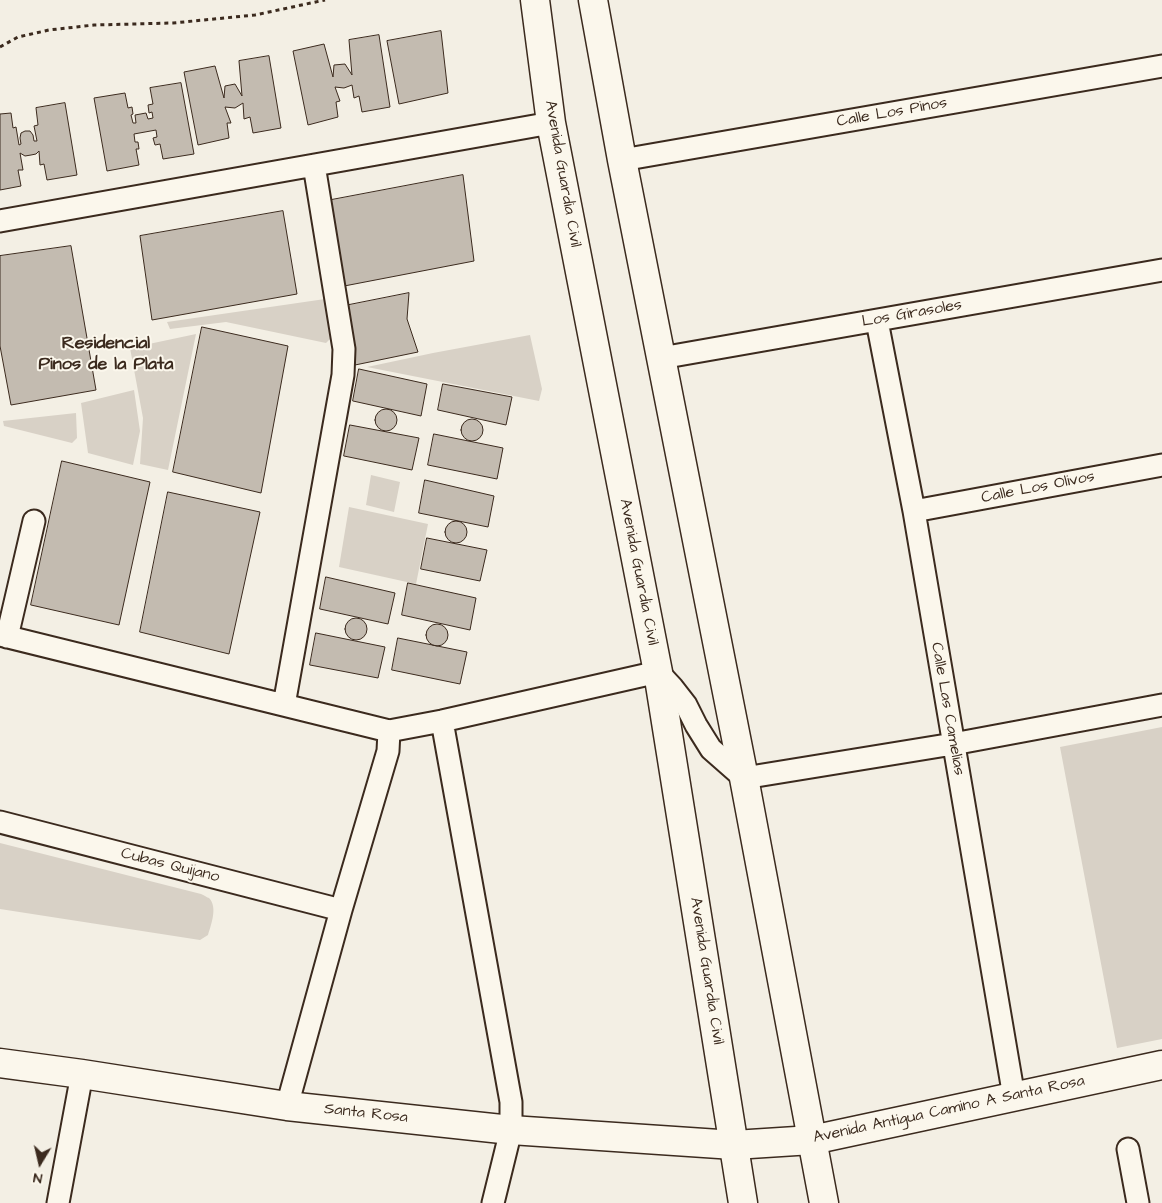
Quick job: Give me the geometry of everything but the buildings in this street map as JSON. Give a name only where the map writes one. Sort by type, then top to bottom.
[{"type":"main road","name":"Avenida Guardia Civil","points":[[535,0],[551,123],[658,672],[743,1203]]},
{"type":"main road","points":[[593,0],[622,160],[744,778],[824,1203]]},
{"type":"main road","name":"Santa Rosa","points":[[0,1063],[287,1106],[511,1130],[734,1145]]},
{"type":"main road","name":"Avenida Antigua Camino A Santa Rosa","points":[[734,1145],[812,1140],[1162,1064]]},
{"type":"street","name":"Calle Los Pinos","points":[[622,160],[1162,66]]},
{"type":"street","points":[[0,221],[551,123]]},
{"type":"street","points":[[284,705],[341,384],[344,349],[314,165]]},
{"type":"street","name":"Los Girasoles","points":[[661,358],[1162,270]]},
{"type":"street","name":"Calle Las Camelias","points":[[877,321],[914,511],[1014,1097]]},
{"type":"street","name":"Calle Los Olivos","points":[[914,511],[1162,465]]},
{"type":"street","points":[[34,521],[4,636],[389,730],[442,721],[658,672],[686,705],[711,749],[744,778],[953,744],[1162,705]]},
{"type":"street","points":[[442,721],[511,1102],[511,1130],[493,1203]]},
{"type":"street","points":[[287,1106],[340,910],[388,751],[389,730]]},
{"type":"street","name":"Cubas Quijano","points":[[0,822],[340,910]]},
{"type":"street","points":[[58,1203],[82,1074]]},
{"type":"street","points":[[1128,1149],[1138,1203]]},
{"type":"path","points":[[0,47],[18,37],[49,30],[94,25],[173,23],[255,15],[325,0]]},
{"type":"shaded area","points":[[325,299],[330,339],[326,343],[226,322],[170,329],[167,322]]},
{"type":"shaded area","points":[[196,334],[168,470],[140,464],[143,418],[130,348]]},
{"type":"shaded area","points":[[530,335],[542,389],[539,401],[367,367],[433,353]]},
{"type":"shaded area","points":[[134,390],[140,431],[133,465],[88,453],[81,403]]},
{"type":"shaded area","points":[[76,413],[77,438],[72,443],[4,426],[3,421]]},
{"type":"shaded area","points":[[371,475],[400,482],[394,512],[366,505]]},
{"type":"shaded area","points":[[349,507],[428,524],[416,584],[339,567]]},
{"type":"shaded area","points":[[1162,727],[1162,1039],[1117,1048],[1060,747]]},
{"type":"shaded area","points":[[0,843],[202,894],[209,898],[213,906],[213,916],[208,935],[200,940],[0,909]]},
{"type":"district","name":"Residencial Pinos de la Plata","points":[[106,354]]}]
